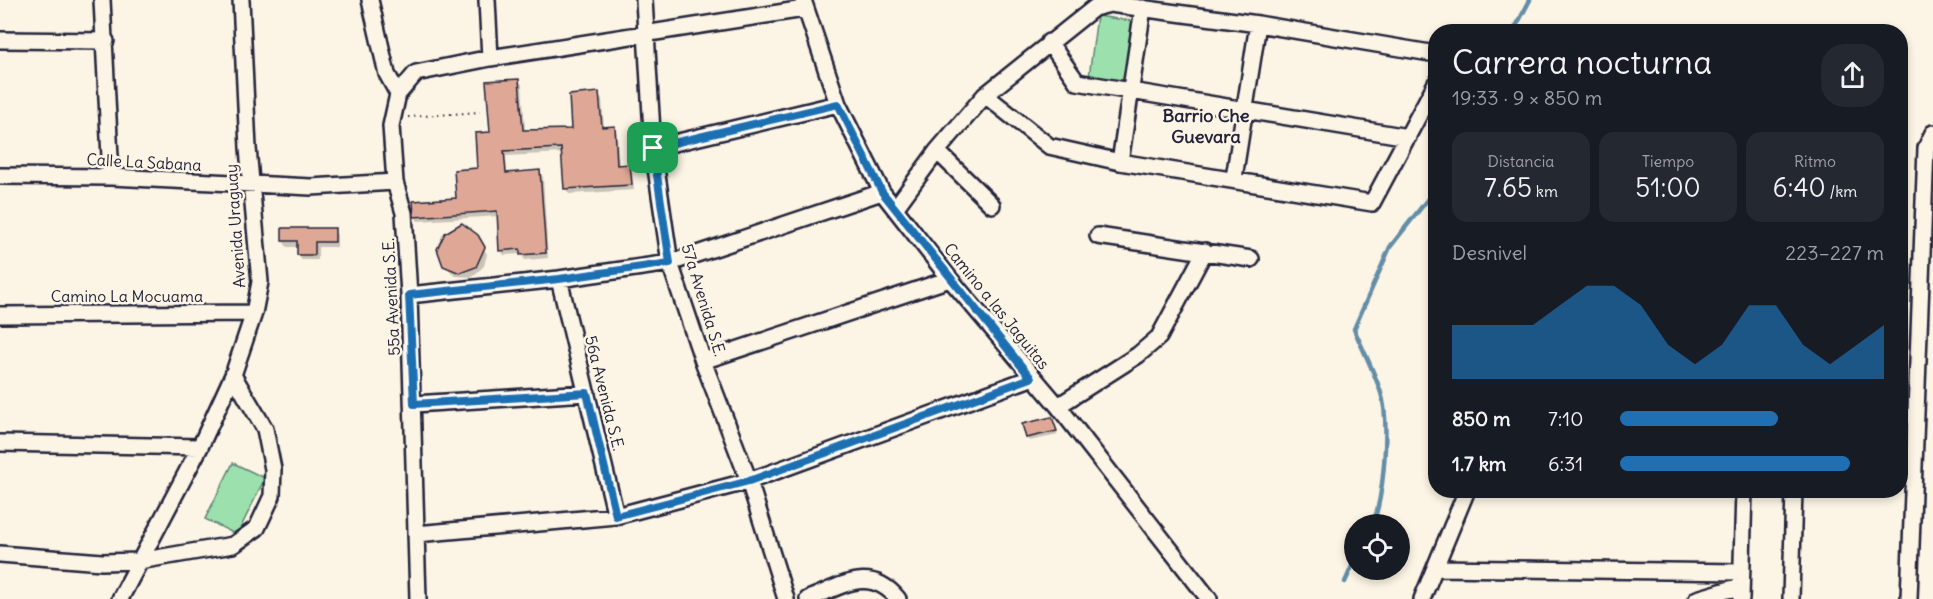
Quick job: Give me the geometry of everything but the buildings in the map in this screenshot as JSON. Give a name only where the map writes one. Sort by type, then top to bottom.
[{"type":"street","points":[[102,0],[106,41],[111,177]]},
{"type":"street","name":"Avenida Uraguay","points":[[120,599],[200,447],[233,375],[254,314],[260,282],[241,0]]},
{"type":"street","points":[[370,0],[387,74],[398,94],[416,73],[490,58],[646,34],[803,4]]},
{"type":"street","points":[[487,0],[490,58]]},
{"type":"street","name":"57a Avenida S.E.","points":[[644,0],[653,148],[670,263],[703,361],[749,481],[786,599]]},
{"type":"street","name":"Camino a las Jaguitas","points":[[803,4],[838,104],[882,192],[1031,378],[1058,406],[1209,599]]},
{"type":"street","points":[[896,207],[937,151],[985,95],[1049,42],[1094,9],[1110,4],[1258,24],[1428,53]]},
{"type":"street","points":[[1120,162],[1143,8]]},
{"type":"street","points":[[1234,178],[1258,24]]},
{"type":"street","points":[[0,40],[106,41]]},
{"type":"street","points":[[1049,42],[1077,82],[1408,137]]},
{"type":"street","name":"55a Avenida S.E.","points":[[398,94],[391,126],[395,182],[404,213],[409,295],[414,404],[417,599]]},
{"type":"street","points":[[985,95],[1044,143],[1120,162],[1234,178],[1372,203],[1428,98]]},
{"type":"street","points":[[653,148],[838,104]]},
{"type":"street","points":[[1909,599],[1926,148],[1933,133]]},
{"type":"street","points":[[937,151],[992,205]]},
{"type":"street","name":"Calle La Sabana","points":[[0,176],[111,177],[311,187],[395,182]]},
{"type":"street","points":[[409,295],[559,279],[670,263],[882,192]]},
{"type":"street","points":[[1098,236],[1251,259]]},
{"type":"street","points":[[1058,406],[1138,355],[1159,337],[1205,251]]},
{"type":"street","name":"56a Avenida S.E.","points":[[559,279],[616,516]]},
{"type":"street","points":[[703,361],[950,279]]},
{"type":"street","name":"Camino La Mocuama","points":[[0,315],[254,314]]},
{"type":"street","points":[[0,554],[102,562],[139,561],[232,545],[257,528],[272,495],[273,469],[265,429],[233,375]]},
{"type":"street","points":[[416,534],[616,516],[749,481],[1031,378]]},
{"type":"street","points":[[414,404],[587,393]]},
{"type":"street","points":[[0,443],[200,447]]},
{"type":"street","points":[[1422,599],[1464,498]]},
{"type":"street","points":[[1741,586],[1744,498]]},
{"type":"street","points":[[1791,599],[1794,498]]},
{"type":"street","points":[[1434,568],[1741,586]]},
{"type":"street","points":[[808,599],[858,580],[873,580],[887,585],[898,599]]},
{"type":"street","points":[[1697,599],[1741,586]]},
{"type":"path","points":[[393,118],[480,112]]},
{"type":"green space","points":[[1097,16],[1132,21],[1124,82],[1089,77]]},
{"type":"green space","points":[[233,463],[265,478],[237,535],[205,519]]},
{"type":"waterway","points":[[1517,24],[1530,0]]},
{"type":"waterway","points":[[1376,514],[1384,459],[1384,405],[1375,377],[1354,329],[1390,247],[1428,199]]},
{"type":"district","name":"Barrio Che Guevara","points":[[1206,126]]},
{"type":"route","points":[[838,104],[882,192],[1031,378],[749,481],[616,516],[587,393],[414,404],[409,295],[559,279],[670,263],[653,148],[838,104]]}]
